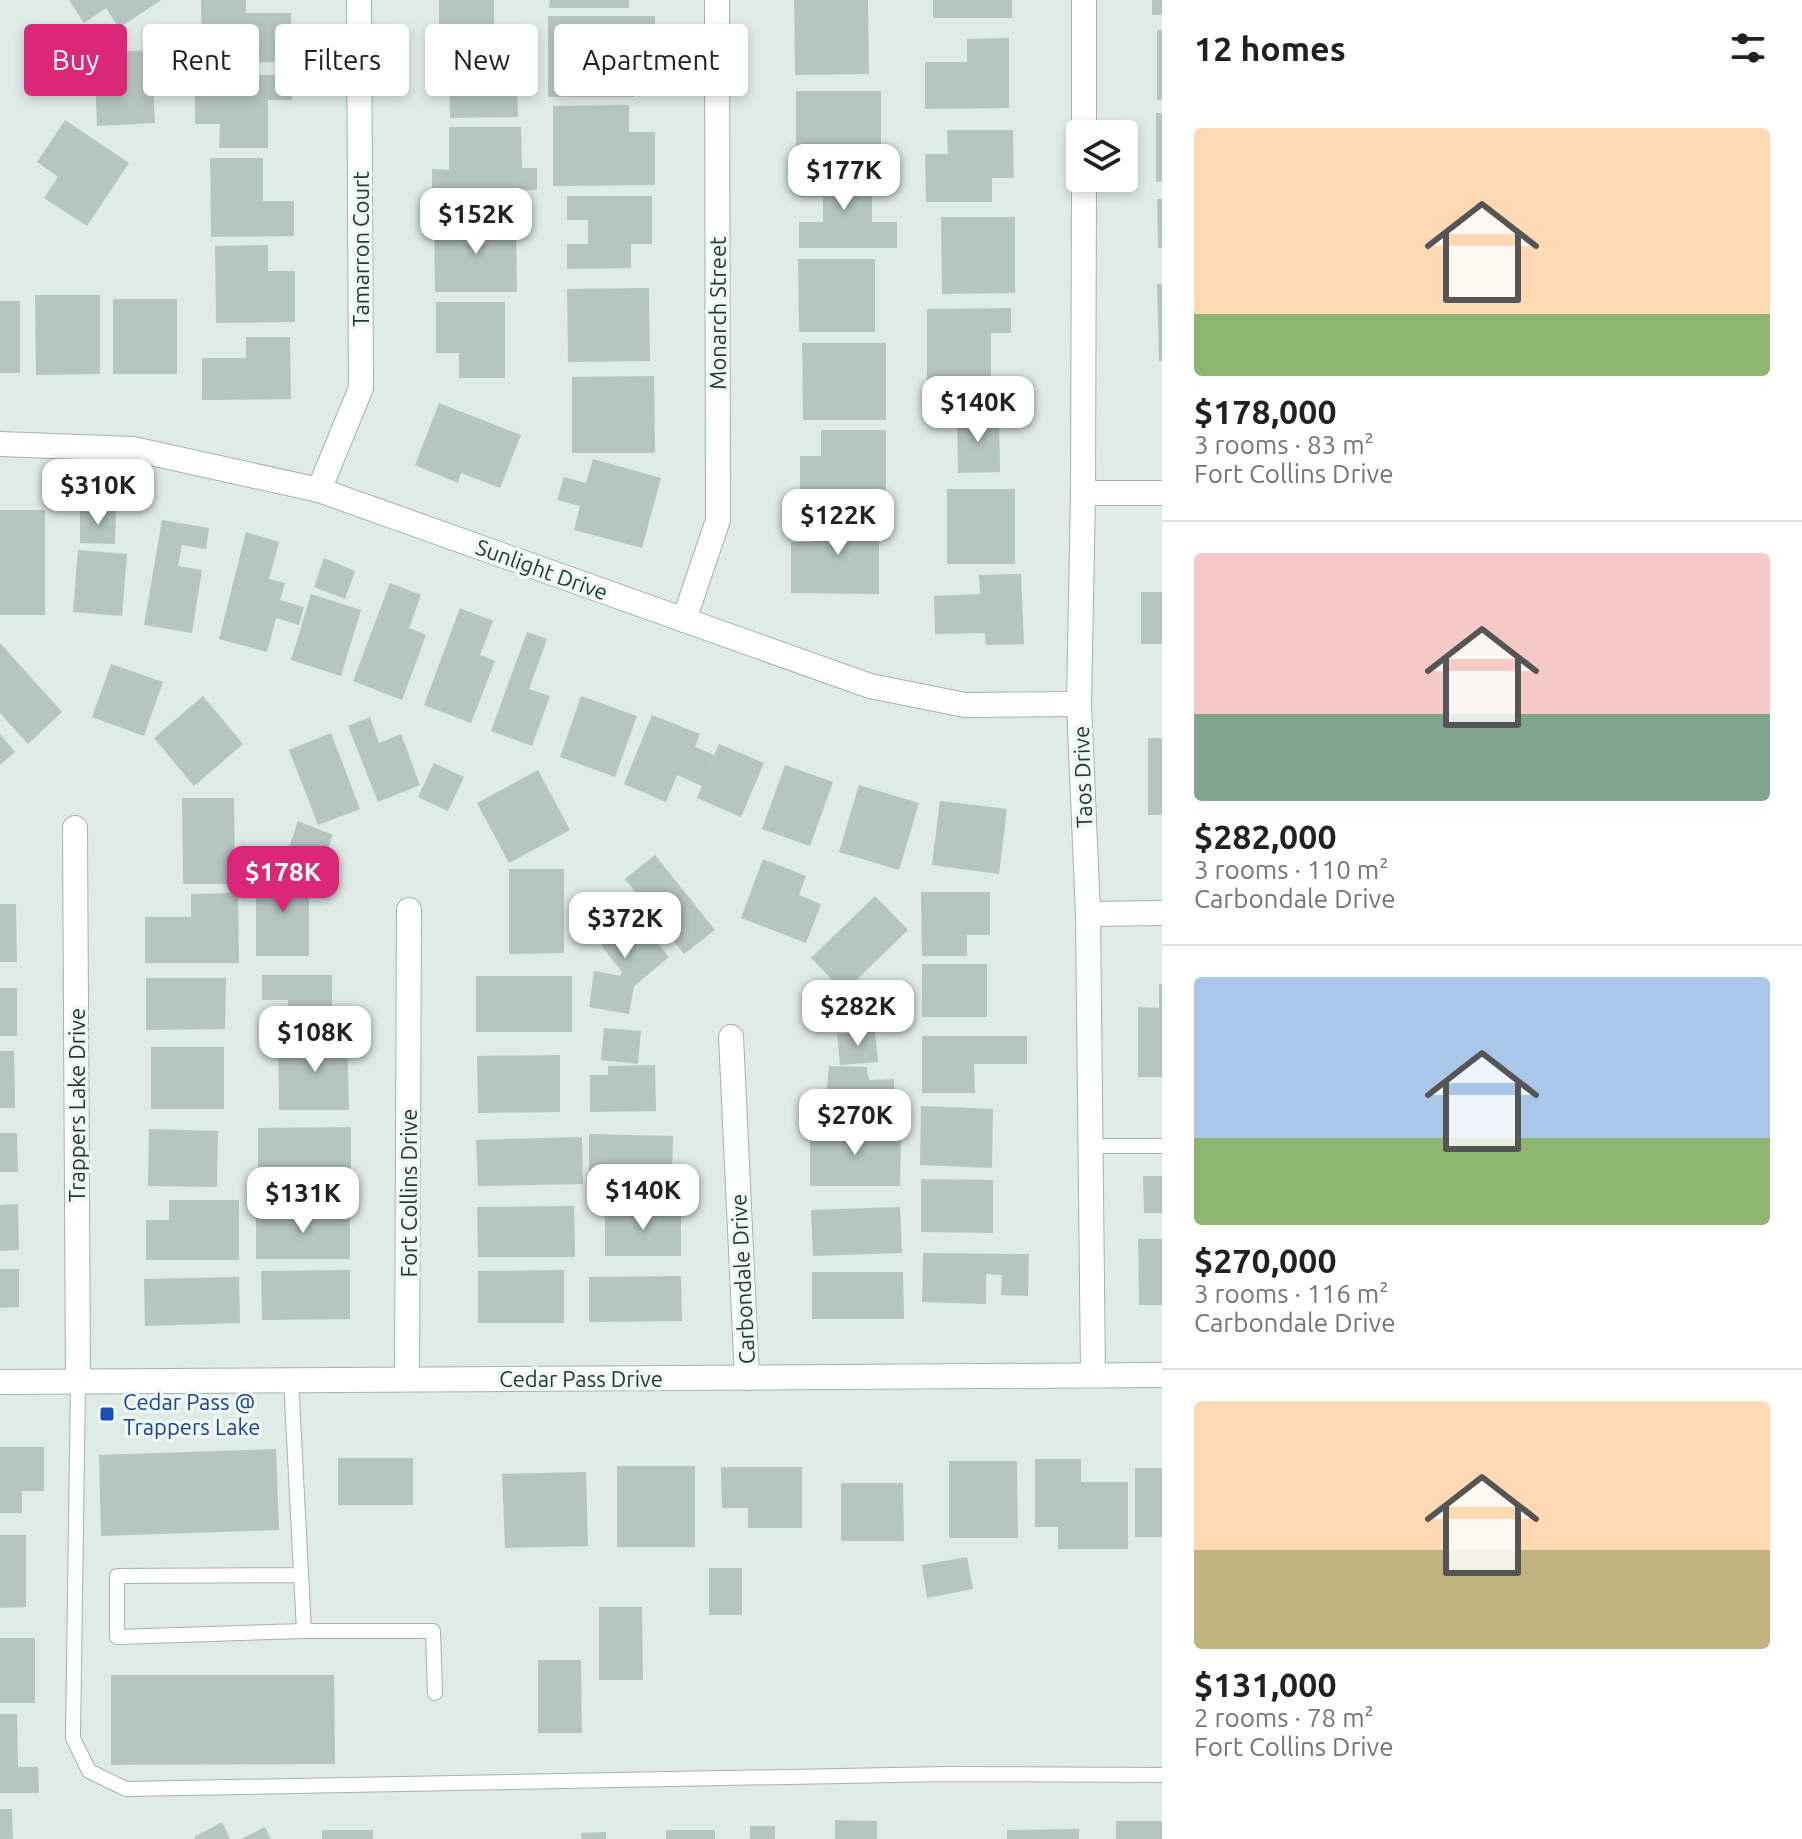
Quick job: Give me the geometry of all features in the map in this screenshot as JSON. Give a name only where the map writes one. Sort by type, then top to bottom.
[{"type":"street","name":"Tamarron Court","points":[[319,490],[361,388],[359,0]]},
{"type":"street","name":"Monarch Street","points":[[684,620],[718,520],[717,0]]},
{"type":"street","points":[[1084,0],[1084,120]]},
{"type":"street","name":"Taos Drive","points":[[1084,192],[1079,704],[1088,914],[1093,1375]]},
{"type":"street","name":"Sunlight Drive","points":[[0,444],[133,449],[319,490],[870,686],[965,705],[1079,704]]},
{"type":"street","points":[[1083,493],[1162,493]]},
{"type":"street","name":"Trappers Lake Drive","points":[[75,828],[78,1382]]},
{"type":"street","name":"Fort Collins Drive","points":[[407,1379],[409,910]]},
{"type":"street","points":[[1088,914],[1162,913]]},
{"type":"street","name":"Carbondale Drive","points":[[731,1037],[747,1378]]},
{"type":"street","name":"Cedar Pass Drive","points":[[0,1382],[1162,1375]]},
{"type":"lane","points":[[1091,1146],[1162,1146]]},
{"type":"lane","points":[[291,1379],[304,1631]]},
{"type":"lane","points":[[78,1382],[73,1738],[89,1771],[126,1789],[947,1774],[1162,1775]]},
{"type":"lane","points":[[301,1575],[117,1576],[117,1637],[304,1631],[433,1631],[435,1693]]},
{"type":"building","points":[[69,0],[161,0],[125,24],[116,24],[106,8],[84,23]]},
{"type":"building","points":[[201,0],[246,0],[246,13],[291,13],[291,24],[275,24],[275,62],[259,62],[259,24],[201,24]]},
{"type":"building","points":[[439,0],[494,0],[494,24],[439,24]]},
{"type":"building","points":[[550,0],[629,0],[629,8],[549,8]]},
{"type":"building","points":[[794,0],[868,0],[869,74],[795,75]]},
{"type":"building","points":[[933,0],[1012,0],[1012,18],[933,18]]},
{"type":"building","points":[[1152,0],[1162,0],[1162,15],[1152,15]]},
{"type":"building","points":[[548,16],[655,16],[655,24],[554,24],[554,96],[634,97],[548,97]]},
{"type":"building","points":[[1157,30],[1162,30],[1162,100],[1157,100]]},
{"type":"building","points":[[1009,38],[1009,108],[925,109],[925,62],[967,62],[967,39]]},
{"type":"building","points":[[143,50],[143,96],[154,96],[155,123],[97,126],[96,96],[127,96],[127,51]]},
{"type":"building","points":[[259,75],[275,75],[275,96],[292,96],[292,100],[268,100],[268,148],[219,148],[220,124],[195,124],[195,96],[259,96]]},
{"type":"building","points":[[796,91],[881,91],[881,161],[796,161]]},
{"type":"building","points":[[449,96],[517,96],[518,117],[450,118]]},
{"type":"building","points":[[629,105],[629,132],[655,132],[655,185],[553,186],[553,106]]},
{"type":"building","points":[[1156,113],[1162,113],[1162,182],[1156,182]]},
{"type":"building","points":[[65,120],[129,163],[87,226],[44,198],[58,177],[37,162]]},
{"type":"building","points":[[449,127],[521,127],[522,168],[537,168],[537,190],[520,190],[520,207],[432,207],[432,169],[449,170]]},
{"type":"building","points":[[947,130],[1013,130],[1014,178],[992,178],[992,202],[926,202],[925,154],[948,154]]},
{"type":"building","points":[[210,158],[263,158],[263,201],[294,201],[294,236],[211,237]]},
{"type":"building","points":[[799,171],[872,171],[872,222],[897,222],[897,248],[799,248],[799,222],[823,222],[823,197],[799,197]]},
{"type":"building","points":[[567,196],[652,196],[652,244],[631,244],[631,268],[567,269],[567,244],[588,244],[588,220],[567,220]]},
{"type":"building","points":[[1157,199],[1162,199],[1162,248],[1158,248]]},
{"type":"building","points":[[941,217],[1015,217],[1015,293],[942,294]]},
{"type":"building","points":[[434,221],[516,221],[517,292],[435,292]]},
{"type":"building","points":[[268,245],[268,271],[295,271],[295,322],[216,323],[215,246]]},
{"type":"building","points":[[798,259],[875,259],[875,332],[799,332]]},
{"type":"building","points":[[1157,284],[1162,284],[1162,361],[1159,361]]},
{"type":"building","points":[[649,288],[650,361],[568,362],[567,289]]},
{"type":"building","points":[[35,295],[100,295],[100,374],[36,375]]},
{"type":"building","points":[[113,299],[177,299],[177,374],[113,374]]},
{"type":"building","points":[[0,301],[20,301],[20,373],[0,373]]},
{"type":"building","points":[[436,302],[505,302],[505,378],[459,378],[459,353],[436,353]]},
{"type":"building","points":[[1011,308],[1011,333],[991,333],[991,383],[927,384],[927,309]]},
{"type":"building","points":[[246,337],[290,337],[291,399],[202,400],[202,358],[246,358]]},
{"type":"building","points":[[802,343],[886,343],[886,420],[803,420]]},
{"type":"building","points":[[654,376],[655,453],[572,453],[572,377]]},
{"type":"building","points":[[439,403],[521,435],[500,488],[461,473],[458,483],[415,465]]},
{"type":"building","points":[[999,416],[1000,472],[958,473],[957,417]]},
{"type":"building","points":[[821,430],[886,430],[886,507],[800,507],[800,456],[821,456]]},
{"type":"building","points":[[593,459],[661,478],[642,548],[574,530],[580,506],[557,500],[564,477],[586,483]]},
{"type":"building","points":[[947,489],[1015,489],[1015,564],[947,564]]},
{"type":"building","points":[[0,510],[45,510],[45,615],[0,615]]},
{"type":"building","points":[[80,510],[116,511],[115,544],[80,543]]},
{"type":"building","points":[[813,515],[879,516],[879,594],[791,593],[791,542],[813,542]]},
{"type":"building","points":[[162,520],[209,528],[206,549],[182,545],[178,566],[202,570],[192,633],[144,625]]},
{"type":"building","points":[[246,532],[279,542],[269,579],[285,583],[280,600],[304,607],[299,625],[276,618],[267,652],[219,639]]},
{"type":"building","points":[[78,550],[127,554],[122,616],[73,612]]},
{"type":"building","points":[[324,558],[355,571],[345,599],[314,587]]},
{"type":"building","points":[[1021,574],[1024,644],[986,645],[985,633],[935,634],[934,596],[980,594],[979,575]]},
{"type":"building","points":[[390,583],[421,595],[409,628],[426,635],[402,700],[353,681]]},
{"type":"building","points":[[1141,592],[1162,592],[1162,644],[1141,644]]},
{"type":"building","points":[[311,594],[361,610],[341,676],[291,660]]},
{"type":"building","points":[[460,608],[493,621],[480,655],[495,661],[471,723],[424,705]]},
{"type":"building","points":[[527,632],[547,639],[529,689],[550,696],[532,746],[491,731]]},
{"type":"building","points":[[0,643],[62,712],[28,744],[0,713]]},
{"type":"building","points":[[111,664],[163,682],[144,736],[92,717]]},
{"type":"building","points":[[203,696],[243,744],[194,786],[154,738]]},
{"type":"building","points":[[581,696],[637,716],[615,777],[560,757]]},
{"type":"building","points":[[652,715],[700,734],[695,747],[714,755],[705,776],[719,744],[764,763],[741,817],[697,798],[702,786],[677,775],[666,802],[624,784]]},
{"type":"building","points":[[370,717],[379,743],[401,734],[420,785],[378,802],[348,726]]},
{"type":"building","points":[[331,733],[360,809],[318,825],[289,750]]},
{"type":"building","points":[[0,734],[15,752],[0,765]]},
{"type":"building","points":[[1148,738],[1162,738],[1162,815],[1148,815]]},
{"type":"building","points":[[434,763],[464,777],[448,811],[418,797]]},
{"type":"building","points":[[785,765],[833,782],[810,846],[762,829]]},
{"type":"building","points":[[538,770],[570,830],[509,863],[477,803]]},
{"type":"building","points":[[859,785],[919,803],[899,870],[839,852]]},
{"type":"building","points":[[182,798],[234,798],[235,884],[183,884]]},
{"type":"building","points":[[940,801],[1007,809],[999,874],[932,865]]},
{"type":"building","points":[[298,821],[333,835],[321,866],[287,853]]},
{"type":"building","points":[[655,855],[715,930],[684,954],[625,879]]},
{"type":"building","points":[[763,859],[806,876],[799,895],[821,904],[806,943],[741,918]]},
{"type":"building","points":[[509,869],[564,869],[564,953],[509,954]]},
{"type":"building","points":[[309,871],[309,956],[256,956],[256,872]]},
{"type":"building","points":[[921,892],[990,892],[990,935],[967,935],[967,956],[922,956]]},
{"type":"building","points":[[238,893],[239,963],[145,963],[145,917],[191,917],[191,894]]},
{"type":"building","points":[[875,896],[908,930],[844,992],[811,958]]},
{"type":"building","points":[[622,898],[669,957],[634,986],[629,1014],[589,1007],[594,971],[620,976],[622,972],[601,945],[616,933],[602,916]]},
{"type":"building","points":[[0,904],[16,904],[17,962],[0,962]]},
{"type":"building","points":[[922,964],[987,964],[987,1017],[922,1017]]},
{"type":"building","points":[[262,975],[332,975],[332,1033],[288,1033],[288,1000],[262,1000]]},
{"type":"building","points":[[476,976],[572,976],[572,1032],[476,1032]]},
{"type":"building","points":[[146,978],[226,978],[225,1029],[146,1030]]},
{"type":"building","points":[[1159,984],[1162,984],[1162,1077],[1138,1077],[1138,1007],[1159,1008]]},
{"type":"building","points":[[0,988],[17,988],[17,1036],[0,1036]]},
{"type":"building","points":[[604,1028],[641,1031],[638,1064],[601,1060]]},
{"type":"building","points":[[875,1031],[878,1062],[840,1065],[837,1034]]},
{"type":"building","points":[[302,1035],[347,1035],[349,1110],[279,1110],[278,1047],[302,1047]]},
{"type":"building","points":[[922,1036],[1027,1036],[1027,1064],[974,1064],[975,1093],[922,1093]]},
{"type":"building","points":[[151,1047],[224,1047],[224,1109],[151,1109]]},
{"type":"building","points":[[0,1051],[14,1051],[15,1108],[0,1108]]},
{"type":"building","points":[[560,1055],[560,1112],[478,1113],[477,1056]]},
{"type":"building","points":[[655,1065],[656,1111],[590,1112],[590,1075],[608,1075],[608,1066]]},
{"type":"building","points":[[829,1066],[867,1067],[870,1080],[894,1079],[894,1113],[825,1108]]},
{"type":"building","points":[[921,1106],[993,1109],[992,1168],[920,1165]]},
{"type":"building","points":[[351,1127],[351,1183],[258,1183],[258,1128]]},
{"type":"building","points":[[149,1129],[218,1131],[217,1187],[148,1186]]},
{"type":"building","points":[[810,1129],[901,1129],[900,1186],[810,1186]]},
{"type":"building","points":[[0,1133],[17,1133],[18,1172],[0,1172]]},
{"type":"building","points":[[589,1134],[673,1136],[672,1183],[589,1181]]},
{"type":"building","points":[[582,1137],[583,1184],[478,1186],[476,1140]]},
{"type":"building","points":[[1143,1176],[1162,1176],[1162,1213],[1144,1213]]},
{"type":"building","points":[[921,1179],[993,1180],[993,1233],[921,1232]]},
{"type":"building","points":[[169,1200],[239,1200],[239,1260],[146,1260],[146,1220],[169,1220]]},
{"type":"building","points":[[18,1204],[19,1250],[0,1251],[0,1205]]},
{"type":"building","points":[[574,1206],[575,1257],[478,1257],[477,1207]]},
{"type":"building","points":[[900,1207],[902,1253],[813,1256],[811,1210]]},
{"type":"building","points":[[605,1209],[681,1209],[681,1256],[605,1256]]},
{"type":"building","points":[[256,1211],[350,1211],[350,1259],[256,1259]]},
{"type":"building","points":[[1138,1239],[1162,1239],[1162,1305],[1139,1305]]},
{"type":"building","points":[[923,1253],[1029,1254],[1028,1296],[1001,1295],[1002,1275],[986,1274],[986,1304],[922,1302]]},
{"type":"building","points":[[0,1269],[19,1269],[19,1307],[0,1308]]},
{"type":"building","points":[[350,1270],[350,1319],[262,1320],[261,1271]]},
{"type":"building","points":[[564,1270],[564,1323],[478,1323],[478,1271]]},
{"type":"building","points":[[812,1272],[903,1272],[904,1319],[812,1319]]},
{"type":"building","points":[[681,1276],[682,1321],[589,1322],[589,1277]]},
{"type":"building","points":[[239,1277],[240,1323],[145,1326],[144,1279]]},
{"type":"building","points":[[0,1447],[44,1447],[44,1491],[22,1491],[22,1513],[0,1513]]},
{"type":"building","points":[[276,1449],[279,1530],[101,1536],[99,1455]]},
{"type":"building","points":[[338,1458],[413,1458],[413,1505],[338,1505]]},
{"type":"building","points":[[1035,1459],[1081,1459],[1081,1482],[1128,1482],[1128,1549],[1058,1549],[1058,1527],[1035,1527]]},
{"type":"building","points":[[949,1461],[1017,1461],[1018,1538],[949,1538]]},
{"type":"building","points":[[617,1466],[695,1466],[695,1547],[617,1547]]},
{"type":"building","points":[[721,1467],[802,1467],[802,1528],[748,1528],[748,1508],[722,1508]]},
{"type":"building","points":[[1135,1468],[1162,1468],[1162,1537],[1135,1537]]},
{"type":"building","points":[[586,1472],[588,1546],[505,1548],[502,1474]]},
{"type":"building","points":[[841,1483],[903,1483],[904,1541],[841,1541]]},
{"type":"building","points":[[0,1535],[26,1535],[26,1607],[0,1608]]},
{"type":"building","points":[[967,1557],[973,1589],[927,1598],[922,1565]]},
{"type":"building","points":[[709,1568],[742,1568],[742,1615],[709,1615]]},
{"type":"building","points":[[599,1607],[642,1607],[643,1680],[599,1680]]},
{"type":"building","points":[[0,1638],[35,1638],[35,1703],[0,1703]]},
{"type":"building","points":[[538,1660],[581,1660],[582,1733],[538,1733]]},
{"type":"building","points":[[111,1675],[334,1675],[335,1764],[111,1765]]},
{"type":"building","points":[[0,1714],[17,1714],[18,1767],[38,1767],[39,1793],[0,1793]]},
{"type":"building","points":[[0,1809],[12,1809],[13,1839],[0,1839]]},
{"type":"building","points":[[835,1820],[877,1821],[877,1839],[835,1839]]},
{"type":"building","points":[[1116,1821],[1162,1821],[1162,1839],[1116,1839]]},
{"type":"building","points":[[222,1822],[230,1839],[195,1839],[194,1837]]},
{"type":"building","points":[[750,1826],[775,1826],[775,1839],[750,1839]]},
{"type":"building","points":[[265,1827],[271,1839],[241,1839]]},
{"type":"building","points":[[1079,1829],[1079,1839],[1007,1839],[1007,1830]]},
{"type":"building","points":[[322,1830],[373,1830],[373,1839],[322,1839]]},
{"type":"building","points":[[666,1830],[715,1830],[715,1839],[666,1839]]},
{"type":"building","points":[[606,1832],[606,1839],[582,1839],[581,1833]]},
{"type":"place","name":"Cedar Pass @ Trappers Lake","points":[[107,1414]]}]
